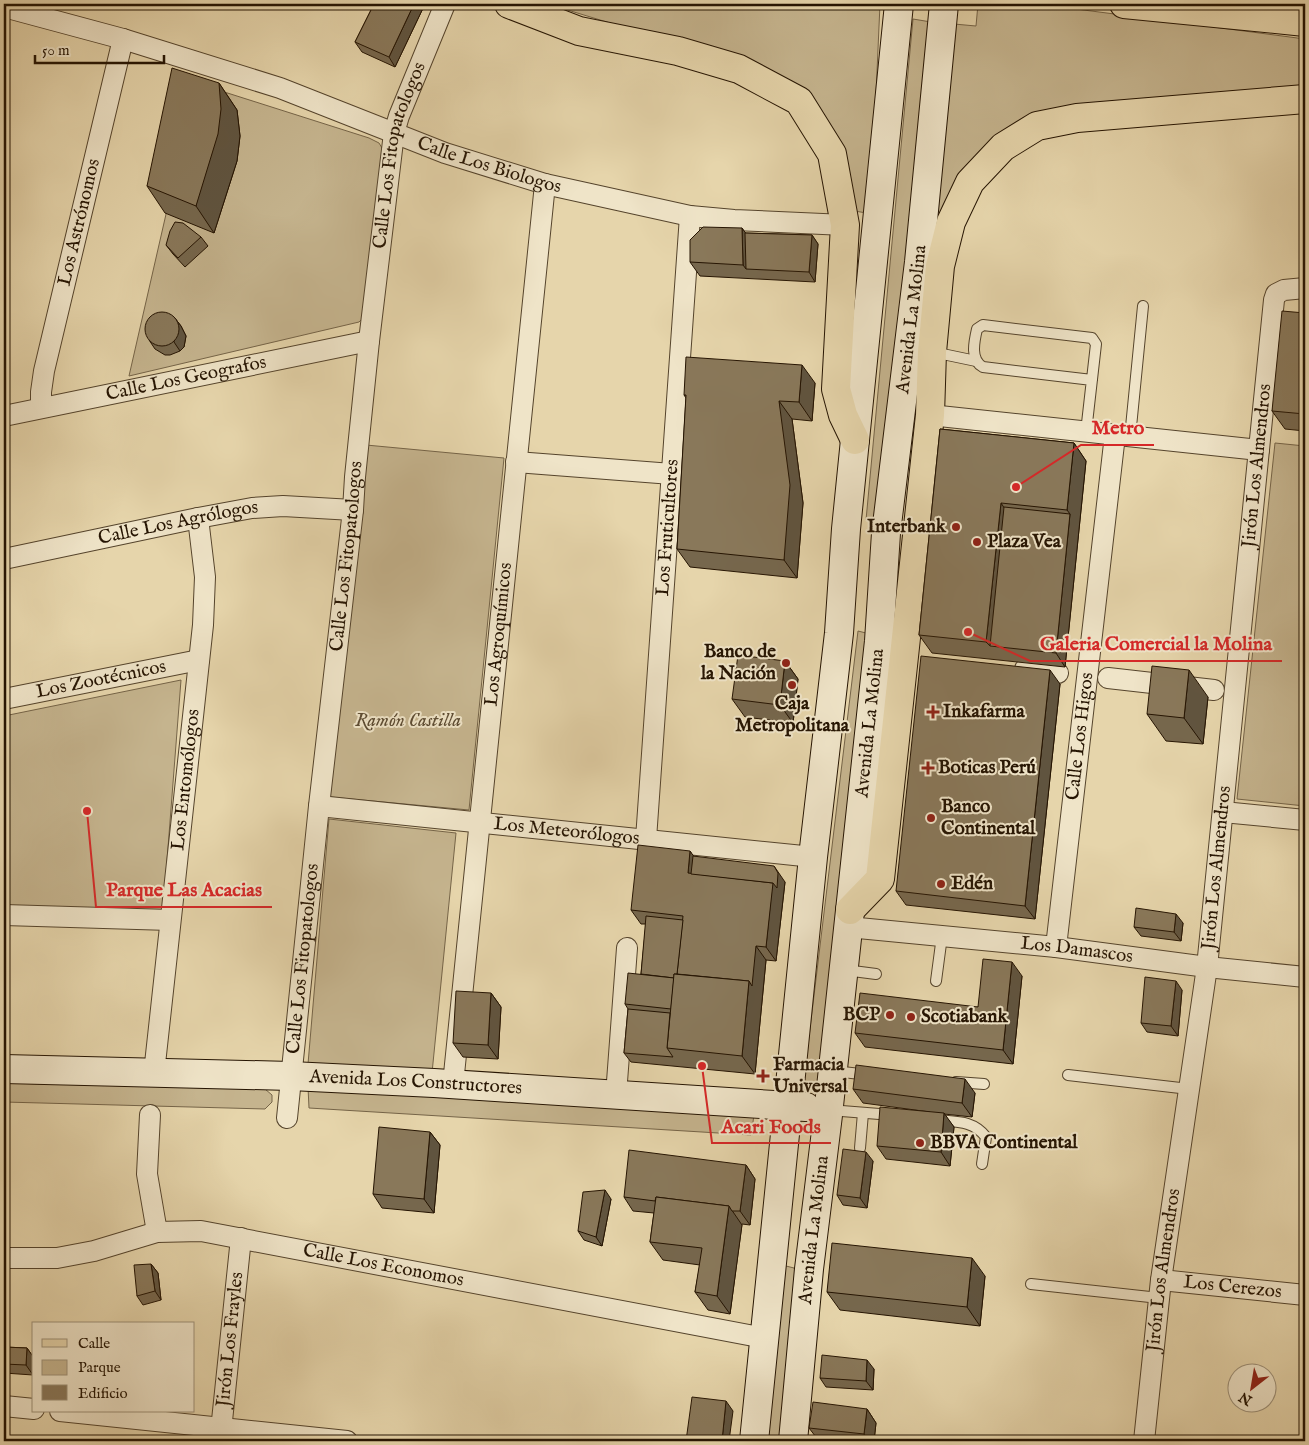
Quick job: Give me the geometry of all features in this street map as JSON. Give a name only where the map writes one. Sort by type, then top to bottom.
[{"type":"main road","points":[[509,4],[579,31],[678,51],[739,69],[799,101],[832,154],[845,225],[836,389],[841,410],[855,440]]},
{"type":"main road","name":"Avenida La Molina","points":[[754,1441],[813,857],[839,633],[846,529],[899,4]]},
{"type":"main road","name":"Avenida La Molina","points":[[793,1441],[809,1268],[833,1071],[879,641],[884,558],[920,350],[919,262],[944,4]]},
{"type":"main road","points":[[1124,4],[1305,22]]},
{"type":"main road","points":[[849,919],[880,879],[912,657],[922,490],[930,415],[920,350],[950,222],[970,182],[1003,147],[1037,126],[1077,118],[1305,99]]},
{"type":"main road","points":[[884,558],[922,490]]},
{"type":"main road","points":[[839,633],[840,644],[846,653],[855,657],[866,656],[874,650],[879,641]]},
{"type":"main road","name":"Avenida Los Constructores","points":[[4,1068],[291,1076],[453,1084],[828,1110]]},
{"type":"main road","points":[[784,1149],[823,1152]]},
{"type":"main road","points":[[772,1267],[777,1258],[786,1253],[796,1253],[805,1259],[809,1268]]},
{"type":"street","name":"Calle Los Fitopatologos","points":[[287,1118],[319,806],[353,510],[369,341],[394,133],[399,116],[445,4]]},
{"type":"street","name":"Calle Los Biologos","points":[[4,7],[123,39],[280,88],[475,164],[545,184],[690,216],[845,225]]},
{"type":"street","name":"Los Astrónomos","points":[[41,407],[41,387],[44,371],[123,39]]},
{"type":"street","name":"Los Agroquímicos","points":[[453,1084],[545,184]]},
{"type":"street","name":"Los Fruticultores","points":[[646,839],[690,216]]},
{"type":"street","name":"Jirón Los Almendros","points":[[1144,1441],[1160,1289],[1207,967],[1274,300],[1276,294],[1284,290],[1305,288]]},
{"type":"street","name":"Calle Los Geografos","points":[[4,416],[369,341]]},
{"type":"street","points":[[930,415],[1258,450]]},
{"type":"street","name":"Calle Los Higos","points":[[1056,947],[1122,436]]},
{"type":"street","points":[[516,462],[672,474]]},
{"type":"street","name":"Calle Los Agrólogos","points":[[4,559],[198,518],[267,506],[353,510]]},
{"type":"street","name":"Los Entomólogos","points":[[154,1072],[203,625],[205,577],[198,518]]},
{"type":"street","name":"Los Zootécnicos","points":[[4,699],[199,660]]},
{"type":"street","points":[[1002,667],[1058,673]]},
{"type":"street","points":[[1108,678],[1214,690]]},
{"type":"street","name":"Los Meteorólogos","points":[[319,806],[813,857]]},
{"type":"street","points":[[1223,812],[1305,820]]},
{"type":"street","points":[[4,915],[170,920]]},
{"type":"street","name":"Los Damascos","points":[[849,919],[942,936],[1056,947],[1305,978]]},
{"type":"street","points":[[616,1095],[627,948]]},
{"type":"street","points":[[150,1115],[147,1174],[156,1232]]},
{"type":"street","name":"Calle Los Economos","points":[[4,1258],[57,1258],[81,1255],[156,1232],[201,1231],[764,1338]]},
{"type":"street","name":"Jirón Los Frayles","points":[[220,1434],[241,1238]]},
{"type":"street","name":"Los Cerezos","points":[[1160,1289],[1305,1295]]},
{"type":"street","points":[[4,1406],[32,1409]]},
{"type":"street","points":[[67,1412],[220,1434],[347,1441]]},
{"type":"lane","points":[[1122,436],[1143,306]]},
{"type":"lane","points":[[976,361],[974,355],[977,329],[983,325],[1092,338],[1096,344],[1086,432]]},
{"type":"lane","points":[[920,350],[976,361],[984,367],[1092,380]]},
{"type":"lane","points":[[936,981],[942,936]]},
{"type":"lane","points":[[844,970],[876,974]]},
{"type":"lane","points":[[833,1071],[882,1076]]},
{"type":"lane","points":[[1068,1075],[1189,1089]]},
{"type":"lane","points":[[947,1081],[984,1084]]},
{"type":"lane","points":[[828,1110],[906,1117]]},
{"type":"lane","points":[[860,1148],[863,1112]]},
{"type":"lane","points":[[924,1119],[970,1124],[980,1128],[986,1137],[982,1164]]},
{"type":"lane","points":[[1031,1284],[1160,1289]]},
{"type":"green space","points":[[548,4],[880,4],[871,207],[867,213],[854,211],[840,149],[753,63]]},
{"type":"green space","points":[[978,4],[1038,4],[1305,39],[1305,87],[1032,120],[940,220],[930,227],[954,24],[976,26]]},
{"type":"green space","points":[[913,19],[931,22],[878,520],[866,520]]},
{"type":"green space","points":[[196,83],[369,138],[379,143],[385,153],[365,316],[359,322],[129,376]]},
{"type":"green space","points":[[1275,443],[1305,446],[1305,806],[1237,799]]},
{"type":"green space","name":"Ramón Castilla","points":[[366,445],[504,458],[469,810],[330,797]]},
{"type":"green space","points":[[858,631],[870,634],[817,1088],[803,1087]]},
{"type":"green space","points":[[181,680],[163,912],[4,907],[4,716]]},
{"type":"green space","points":[[329,819],[456,833],[432,1073],[308,1064]]},
{"type":"green space","points":[[4,1083],[265,1089],[272,1095],[272,1102],[265,1109],[4,1102]]},
{"type":"green space","points":[[308,1087],[754,1115],[751,1135],[309,1108]]},
{"type":"green space","points":[[786,1266],[794,1268],[797,1274],[780,1441],[764,1441],[782,1271]]},
{"type":"green space","points":[[978,1437],[1034,1441],[978,1441]]},
{"type":"building","points":[[374,4],[414,4],[389,57],[355,42]]},
{"type":"building","points":[[172,68],[219,83],[221,109],[218,134],[196,206],[147,186]]},
{"type":"building","points":[[175,222],[183,223],[201,237],[178,258],[166,245]]},
{"type":"building","points":[[703,227],[742,228],[743,265],[690,262],[690,240]]},
{"type":"building","points":[[745,233],[812,235],[809,272],[746,269]]},
{"type":"building","points":[[1282,311],[1305,313],[1305,414],[1272,411]]},
{"type":"building","points":[[162,312],[174,317],[179,329],[174,341],[162,346],[150,341],[145,329],[150,317]]},
{"type":"building","points":[[686,357],[802,365],[799,402],[779,401],[790,485],[784,560],[677,549],[686,395],[684,395]]},
{"type":"building","points":[[940,429],[1074,443],[1067,510],[1001,503],[986,642],[919,635]]},
{"type":"building","points":[[1004,507],[1070,514],[1056,653],[990,646]]},
{"type":"building","points":[[738,655],[785,661],[780,705],[732,699]]},
{"type":"building","points":[[921,656],[1050,670],[1025,906],[896,891]]},
{"type":"building","points":[[1152,666],[1189,670],[1184,718],[1147,714]]},
{"type":"building","points":[[638,845],[690,851],[688,873],[773,883],[766,947],[756,946],[752,986],[749,981],[677,974],[683,916],[631,910]]},
{"type":"building","points":[[693,856],[774,866],[778,873],[777,888],[773,883],[691,874]]},
{"type":"building","points":[[1136,908],[1176,914],[1174,932],[1134,927]]},
{"type":"building","points":[[646,916],[683,920],[677,974],[674,974],[674,978],[641,974]]},
{"type":"building","points":[[983,959],[1012,962],[1003,1050],[855,1033],[860,993],[978,1007]]},
{"type":"building","points":[[628,973],[674,978],[671,1009],[625,1004]]},
{"type":"building","points":[[674,974],[749,981],[742,1056],[667,1048]]},
{"type":"building","points":[[1145,977],[1176,981],[1171,1026],[1141,1023]]},
{"type":"building","points":[[456,991],[491,993],[488,1045],[453,1043]]},
{"type":"building","points":[[628,1009],[670,1013],[667,1048],[673,1057],[624,1053]]},
{"type":"building","points":[[856,1065],[965,1079],[962,1103],[853,1089]]},
{"type":"building","points":[[880,1107],[944,1113],[941,1152],[877,1146]]},
{"type":"building","points":[[379,1127],[430,1132],[424,1199],[373,1194]]},
{"type":"building","points":[[843,1149],[866,1152],[860,1198],[837,1195]]},
{"type":"building","points":[[629,1150],[746,1165],[740,1211],[732,1211],[729,1206],[656,1197],[655,1201],[624,1197]]},
{"type":"building","points":[[605,1190],[596,1237],[578,1231],[583,1192]]},
{"type":"building","points":[[656,1197],[729,1206],[717,1296],[695,1292],[702,1248],[650,1242]]},
{"type":"building","points":[[832,1243],[972,1258],[967,1307],[827,1292]]},
{"type":"building","points":[[151,1264],[155,1291],[137,1296],[134,1265]]},
{"type":"building","points":[[4,1347],[27,1348],[26,1365],[4,1364]]},
{"type":"building","points":[[822,1355],[867,1360],[866,1381],[820,1378]]},
{"type":"building","points":[[692,1397],[726,1401],[722,1441],[686,1441]]},
{"type":"building","points":[[813,1402],[867,1409],[864,1434],[809,1428]]},
{"type":"place","name":"Metro","points":[[1016,487]]},
{"type":"place","name":"Interbank","points":[[956,527]]},
{"type":"place","name":"Plaza Vea","points":[[977,542]]},
{"type":"place","name":"Galeria Comercial la Molina","points":[[968,632]]},
{"type":"place","name":"Banco de la Nación","points":[[786,663]]},
{"type":"place","name":"Caja Metropolitana","points":[[792,685]]},
{"type":"place","name":"Inkafarma","points":[[933,712]]},
{"type":"place","name":"Boticas Perú","points":[[928,768]]},
{"type":"place","name":"Parque Las Acacias","points":[[87,811]]},
{"type":"place","name":"Banco Continental","points":[[931,818]]},
{"type":"place","name":"Edén","points":[[941,884]]},
{"type":"place","name":"BCP","points":[[890,1015]]},
{"type":"place","name":"Scotiabank","points":[[911,1017]]},
{"type":"place","name":"Acari Foods","points":[[702,1066]]},
{"type":"place","name":"Farmacia Universal","points":[[763,1076]]},
{"type":"place","name":"BBVA Continental","points":[[920,1143]]}]
